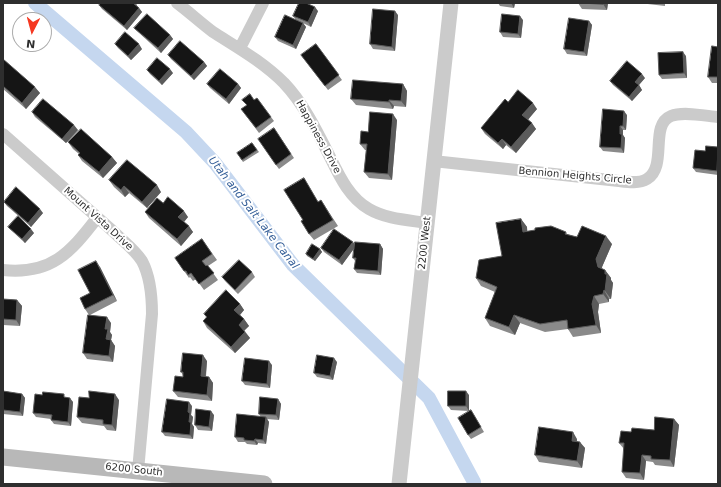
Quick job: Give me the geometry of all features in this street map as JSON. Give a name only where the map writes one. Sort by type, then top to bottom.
[{"type":"main road","name":"6200 South","points":[[3,456],[264,484]]},
{"type":"street","name":"Happiness Drive","points":[[177,3],[212,31],[257,59],[272,71],[298,99],[318,133],[344,183],[355,198],[368,208],[384,216],[427,223]]},
{"type":"street","points":[[240,48],[263,3]]},
{"type":"street","name":"2200 West","points":[[400,484],[427,223],[452,3]]},
{"type":"street","name":"Bennion Heights Circle","points":[[434,162],[636,182],[646,180],[654,172],[657,165],[661,131],[664,122],[672,116],[683,114],[718,117]]},
{"type":"street","name":"Mount Vista Drive","points":[[3,134],[133,250],[142,261],[152,296],[152,314],[138,471]]},
{"type":"street","points":[[3,270],[31,270],[58,260],[78,243],[97,218]]},
{"type":"building","points":[[101,3],[133,3],[139,8],[124,26],[99,5]]},
{"type":"building","points":[[299,3],[306,3],[315,7],[308,22],[293,16]]},
{"type":"building","points":[[582,3],[603,3],[603,4]]},
{"type":"building","points":[[373,9],[395,11],[392,47],[370,44]]},
{"type":"building","points":[[147,14],[170,35],[158,48],[134,28]]},
{"type":"building","points":[[502,14],[520,16],[518,34],[500,32]]},
{"type":"building","points":[[285,15],[303,23],[293,45],[275,37]]},
{"type":"building","points":[[569,18],[589,21],[584,52],[564,49]]},
{"type":"building","points":[[125,32],[139,44],[128,56],[115,44]]},
{"type":"building","points":[[180,41],[204,62],[191,76],[168,55]]},
{"type":"building","points":[[316,44],[339,75],[325,86],[301,55]]},
{"type":"building","points":[[712,46],[718,47],[718,77],[708,77]]},
{"type":"building","points":[[683,52],[684,73],[659,75],[658,53]]},
{"type":"building","points":[[157,58],[170,69],[159,81],[147,70]]},
{"type":"building","points":[[3,59],[35,87],[22,103],[3,86]]},
{"type":"building","points":[[627,61],[642,74],[635,82],[639,85],[629,97],[610,81]]},
{"type":"building","points":[[220,69],[238,84],[226,99],[207,84]]},
{"type":"building","points":[[353,80],[403,84],[401,101],[389,100],[389,102],[351,99]]},
{"type":"building","points":[[518,90],[533,103],[522,115],[532,123],[511,147],[502,139],[498,143],[481,128],[505,99],[508,102]]},
{"type":"building","points":[[250,94],[254,100],[257,98],[271,117],[256,128],[241,109],[247,105],[242,100]]},
{"type":"building","points":[[43,99],[74,125],[62,139],[32,112]]},
{"type":"building","points":[[603,109],[624,111],[623,126],[620,126],[620,134],[622,134],[621,148],[600,147]]},
{"type":"building","points":[[370,112],[393,114],[388,174],[364,172],[367,144],[360,144],[361,131],[368,132]]},
{"type":"building","points":[[274,128],[291,154],[276,165],[258,139]]},
{"type":"building","points":[[81,129],[112,157],[99,172],[78,155],[80,153],[68,142]]},
{"type":"building","points":[[252,143],[257,150],[242,160],[237,153]]},
{"type":"building","points":[[706,146],[718,147],[717,171],[693,168],[695,150],[705,151]]},
{"type":"building","points":[[127,160],[157,185],[142,202],[124,186],[121,190],[109,180]]},
{"type":"building","points":[[304,178],[318,202],[321,200],[333,220],[309,234],[301,221],[303,220],[284,190]]},
{"type":"building","points":[[16,187],[40,209],[28,223],[4,202]]},
{"type":"building","points":[[168,197],[184,211],[178,217],[189,226],[177,239],[145,212],[157,198],[163,203]]},
{"type":"building","points":[[18,216],[31,229],[22,239],[8,227]]},
{"type":"building","points":[[521,219],[523,232],[535,230],[535,228],[551,226],[566,232],[565,234],[577,237],[582,226],[606,236],[596,259],[598,267],[605,270],[605,274],[607,274],[605,291],[604,290],[603,294],[594,296],[592,304],[596,325],[568,329],[567,320],[540,324],[514,315],[509,327],[485,318],[497,287],[476,278],[479,260],[502,256],[496,223]]},
{"type":"building","points":[[334,229],[353,242],[339,260],[321,248]]},
{"type":"building","points":[[202,239],[212,254],[202,261],[214,273],[199,284],[191,273],[188,275],[186,271],[184,271],[175,258]]},
{"type":"building","points":[[355,242],[380,244],[378,271],[354,269],[356,258],[353,258]]},
{"type":"building","points":[[312,244],[320,249],[313,259],[306,254]]},
{"type":"building","points":[[239,260],[252,272],[235,290],[222,277]]},
{"type":"building","points":[[96,261],[113,295],[85,309],[80,298],[90,293],[78,270]]},
{"type":"building","points":[[226,290],[240,304],[234,310],[244,319],[239,325],[245,332],[231,347],[203,321],[207,317],[204,314]]},
{"type":"building","points":[[3,299],[17,300],[16,320],[3,319]]},
{"type":"building","points":[[88,315],[107,317],[105,329],[108,329],[106,339],[111,340],[109,356],[83,353]]},
{"type":"building","points":[[183,353],[203,355],[201,376],[209,377],[207,395],[173,391],[175,376],[183,377],[183,372],[181,372]]},
{"type":"building","points":[[317,355],[334,358],[330,376],[314,373]]},
{"type":"building","points":[[245,358],[269,361],[267,384],[242,381]]},
{"type":"building","points":[[3,391],[22,394],[20,412],[3,410]]},
{"type":"building","points":[[89,391],[115,394],[112,425],[103,424],[103,420],[77,417],[79,397],[89,398]]},
{"type":"building","points":[[448,391],[466,391],[466,406],[448,406]]},
{"type":"building","points":[[43,392],[64,394],[64,397],[70,398],[68,422],[51,420],[52,415],[33,413],[35,394],[42,395]]},
{"type":"building","points":[[260,397],[278,399],[276,415],[259,414]]},
{"type":"building","points":[[167,399],[189,402],[189,422],[191,422],[190,435],[162,432]]},
{"type":"building","points":[[196,409],[211,411],[209,427],[195,425]]},
{"type":"building","points":[[471,410],[481,427],[468,435],[458,418]]},
{"type":"building","points":[[237,414],[266,417],[263,440],[244,440],[244,438],[235,437]]},
{"type":"building","points":[[655,417],[674,419],[670,460],[651,459],[651,456],[642,455],[640,473],[622,472],[624,443],[619,443],[621,431],[631,432],[632,428],[654,430]]},
{"type":"building","points":[[539,427],[573,432],[572,441],[580,442],[577,461],[535,455]]},
{"type":"waterway","name":"Utah and Salt Lake Canal","points":[[35,3],[186,132],[215,163],[293,265],[429,398],[474,482]]}]
